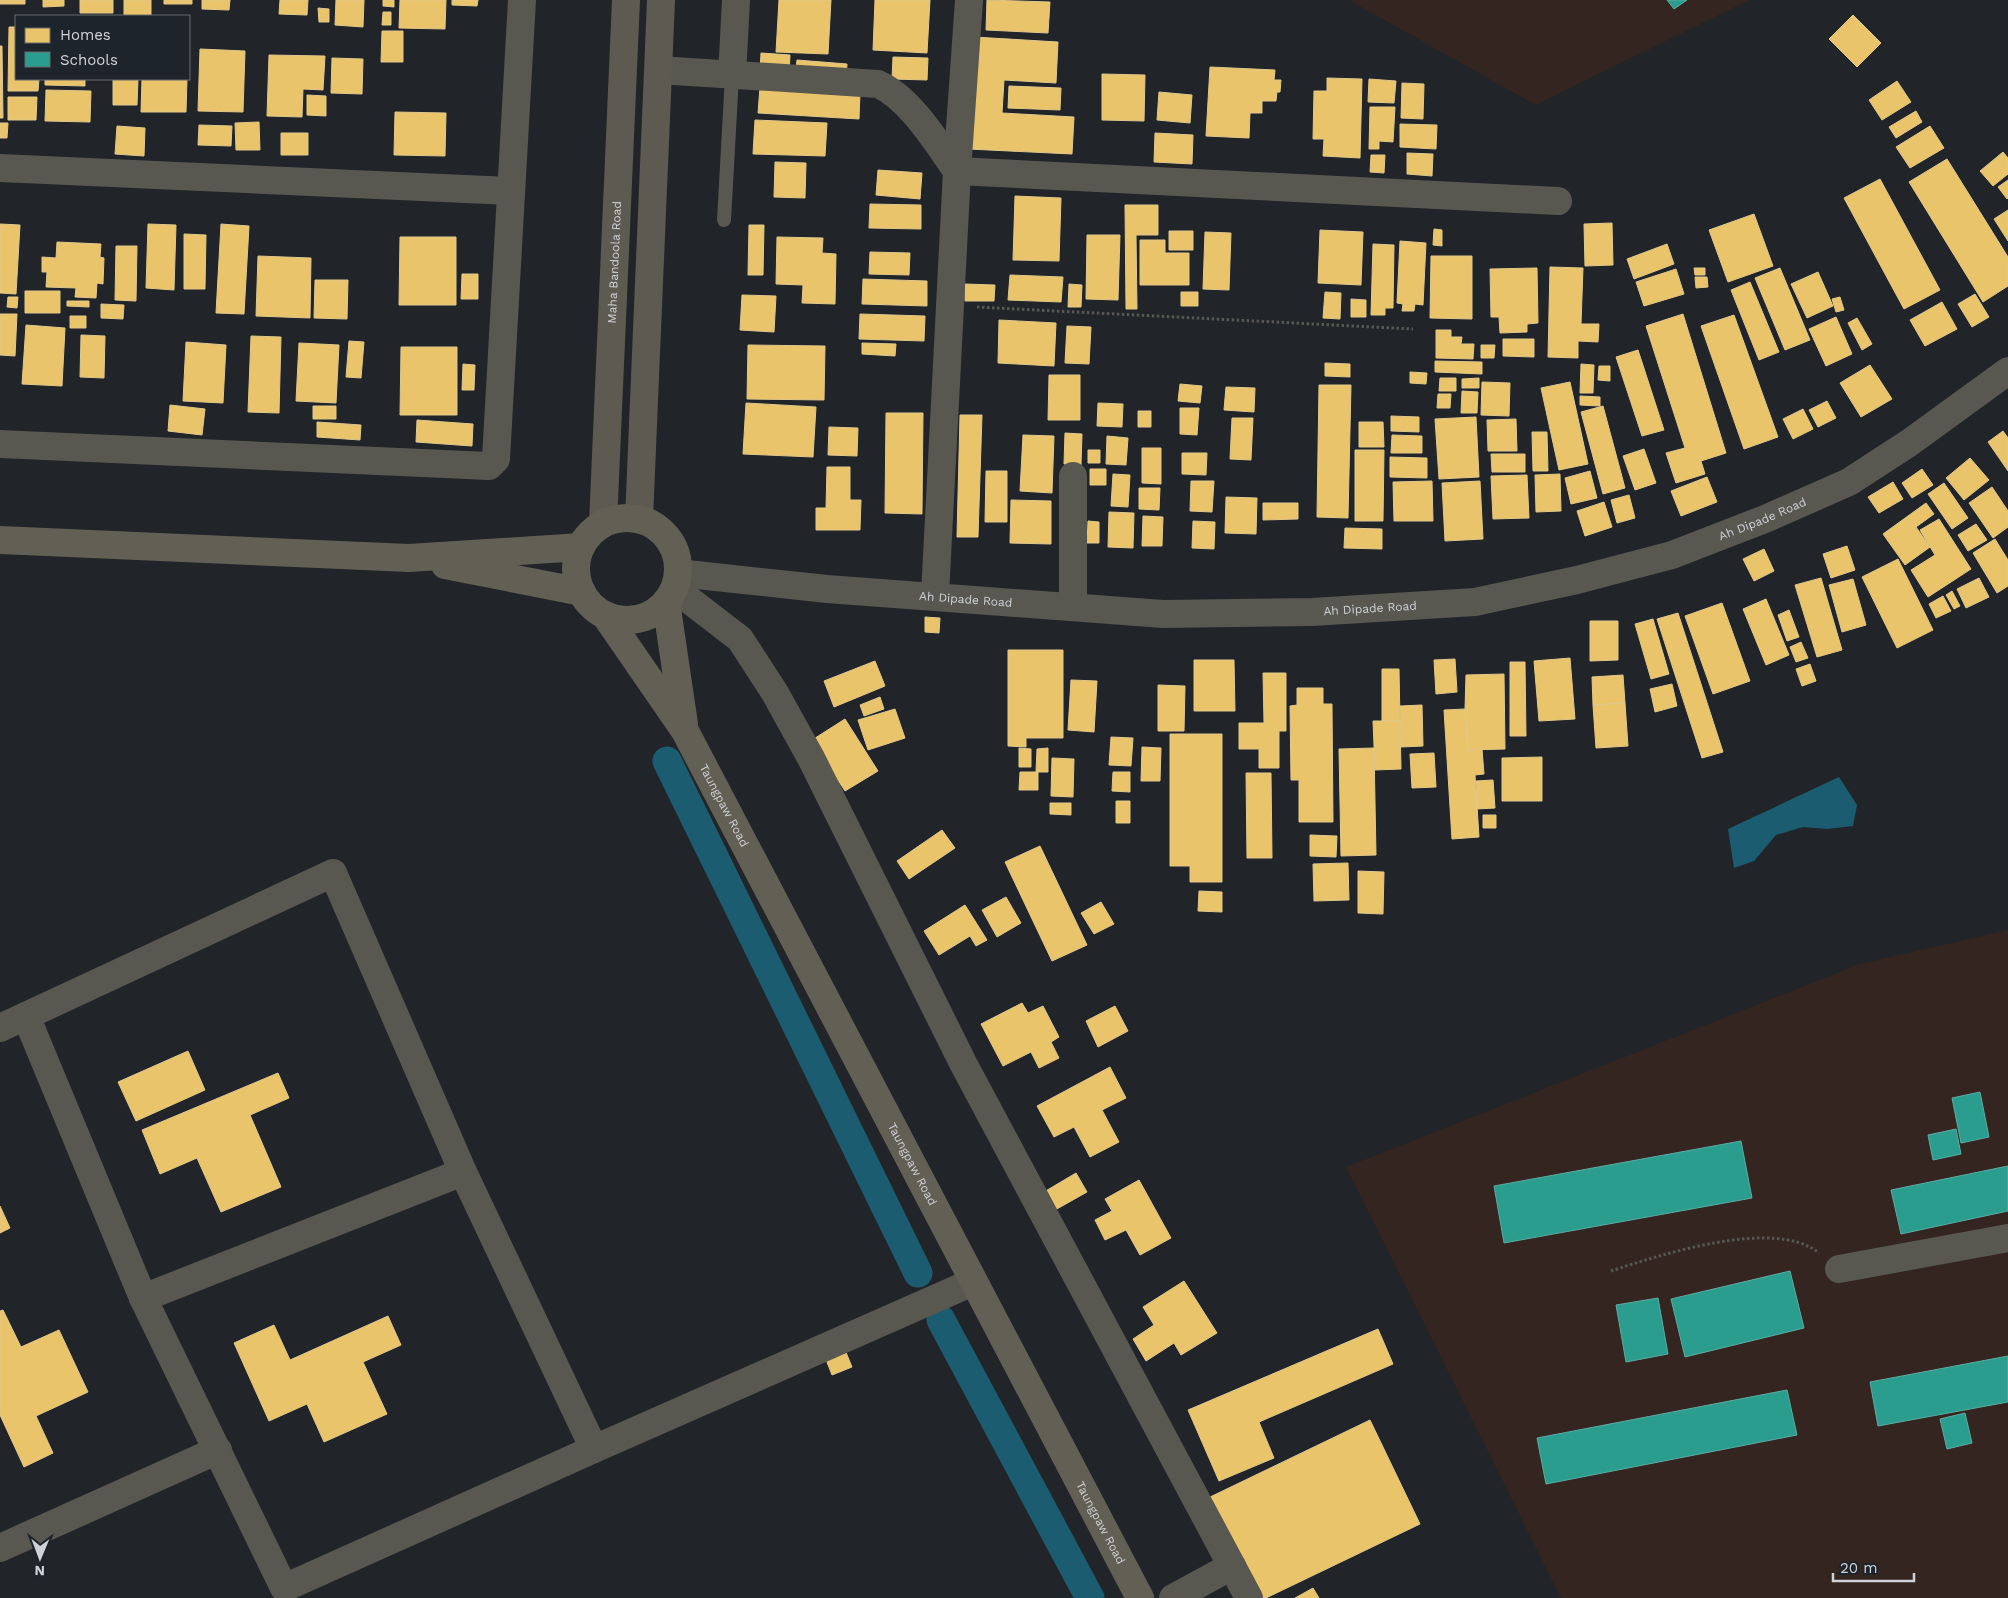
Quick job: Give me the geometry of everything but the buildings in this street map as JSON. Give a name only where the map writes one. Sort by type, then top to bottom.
[{"type":"highway","points":[[621,518],[640,519],[653,524],[664,533],[673,545],[678,558],[673,588],[653,613],[638,619],[621,620],[605,615],[592,606],[582,592],[576,577],[576,562],[581,546],[590,533],[603,524],[621,518]]},
{"type":"highway","points":[[0,540],[409,558],[581,546]]},
{"type":"highway","points":[[409,558],[582,592]]},
{"type":"highway","name":"Taungpaw Road","points":[[673,588],[685,731]]},
{"type":"highway","name":"Taungpaw Road","points":[[605,615],[685,731],[1140,1598]]},
{"type":"main road","name":"Maha Bandoola Road","points":[[603,524],[626,0]]},
{"type":"main road","points":[[640,519],[662,0]]},
{"type":"street","points":[[0,444],[489,466],[496,459],[522,0]]},
{"type":"street","points":[[732,76],[736,0]]},
{"type":"street","points":[[935,595],[957,171],[969,0]]},
{"type":"street","points":[[658,70],[878,84],[891,89],[926,127],[957,171]]},
{"type":"street","points":[[0,168],[510,191]]},
{"type":"street","points":[[957,171],[1558,201]]},
{"type":"street","name":"Ah Dipade Road","points":[[673,588],[827,588],[1163,614],[1321,611],[1475,602],[1587,577],[1672,555],[1765,519],[1849,482],[1909,443],[2008,371]]},
{"type":"street","points":[[1073,476],[1073,607]]},
{"type":"street","points":[[673,588],[740,640],[775,693],[811,758],[964,1065],[1250,1598]]},
{"type":"street","points":[[0,1028],[333,873],[463,1172],[594,1449]]},
{"type":"street","points":[[26,1016],[144,1298],[284,1588],[973,1282]]},
{"type":"street","points":[[144,1298],[463,1172]]},
{"type":"street","points":[[1839,1269],[2008,1238]]},
{"type":"street","points":[[0,1548],[218,1450]]},
{"type":"street","points":[[1173,1598],[1232,1566]]},
{"type":"lane","points":[[724,220],[732,76]]},
{"type":"path","points":[[950,306],[1413,329]]},
{"type":"path","points":[[1611,1271],[1676,1250],[1770,1237],[1811,1246],[1839,1269]]},
{"type":"shaded area","points":[[1349,0],[1749,0],[1536,105]]},
{"type":"shaded area","points":[[2008,930],[2008,1598],[1561,1598],[1346,1167],[1860,964]]},
{"type":"water","points":[[1839,777],[1857,805],[1853,826],[1827,829],[1803,827],[1776,835],[1754,861],[1734,868],[1728,829]]},
{"type":"waterway","points":[[667,761],[918,1273]]},
{"type":"waterway","points":[[941,1320],[1090,1598]]}]
